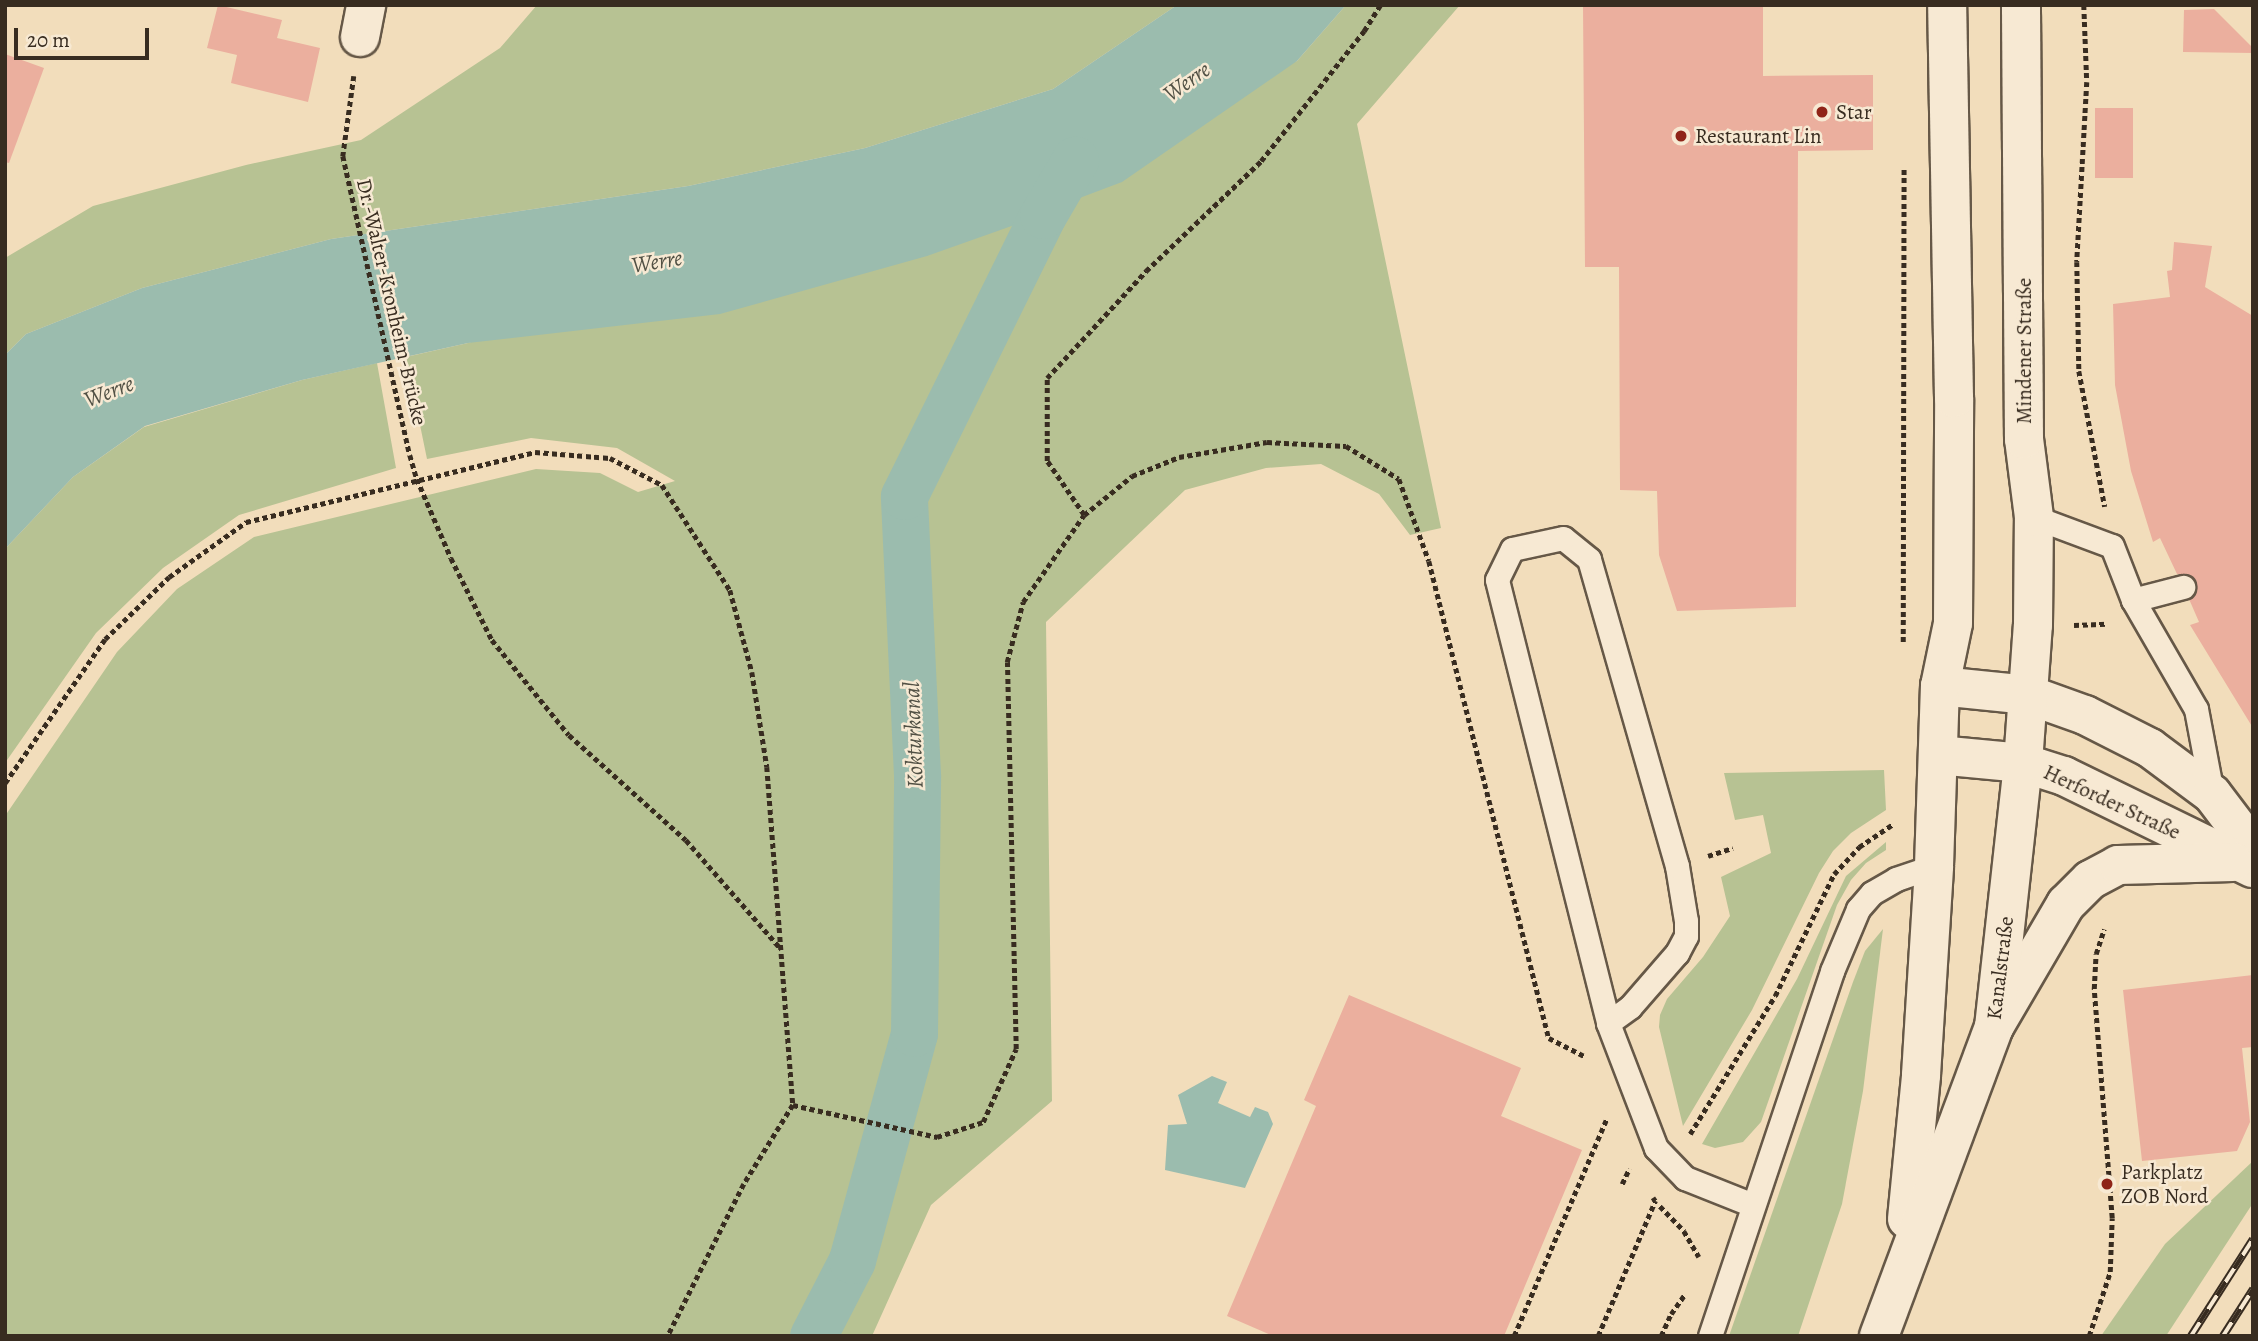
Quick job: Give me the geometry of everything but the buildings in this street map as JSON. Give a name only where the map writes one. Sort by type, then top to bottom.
[{"type":"main road","points":[[1947,5],[1952,226],[1953,623],[1940,686],[2029,695],[2085,715],[2150,748],[2212,793],[2249,859]]},
{"type":"main road","name":"Mindener Straße","points":[[2021,5],[2024,439],[2034,516],[2029,695]]},
{"type":"main road","name":"Kanalstraße","points":[[1902,1267],[1921,1075],[1934,866],[1940,686]]},
{"type":"main road","name":"Kanalstraße","points":[[1878,1336],[1994,1027],[2024,763],[2029,695]]},
{"type":"main road","name":"Herforder Straße","points":[[1938,755],[2024,763],[2064,776],[2249,859]]},
{"type":"main road","name":"Herforder Straße","points":[[1994,1027],[2066,904],[2090,880],[2118,865],[2249,859]]},
{"type":"lane","points":[[2034,516],[2112,546],[2133,600],[2196,709],[2212,793]]},
{"type":"lane","points":[[1608,1023],[1630,1007],[1670,962],[1686,936],[1686,921],[1677,866],[1589,559],[1563,538],[1511,550],[1497,580],[1608,1023],[1656,1148],[1685,1178],[1753,1205]]},
{"type":"lane","points":[[2133,600],[2183,587]]},
{"type":"lane","points":[[1710,1336],[1832,971],[1858,909],[1872,893],[1896,879],[1934,866]]},
{"type":"path","points":[[1084,515],[1047,461],[1047,378],[1146,271],[1261,160],[1364,31],[1380,5]]},
{"type":"path","points":[[2084,5],[2087,82],[2077,262],[2080,370],[2112,546]]},
{"type":"path","name":"Dr.-Walter-Kronheim-Brücke","points":[[363,21],[343,156],[410,455],[417,479],[451,558],[492,640],[569,735],[686,839],[782,950]]},
{"type":"path","points":[[1903,653],[1904,157]]},
{"type":"path","points":[[793,1105],[937,1138],[982,1122],[1016,1049],[1007,662],[1023,602],[1084,515],[1132,476],[1179,457],[1267,442],[1346,446],[1399,478],[1429,561],[1549,1038],[1593,1061]]},
{"type":"path","points":[[5,783],[104,639],[169,577],[246,522],[535,452],[610,458],[662,485],[730,590],[752,672],[766,767],[793,1105],[744,1184],[668,1336]]},
{"type":"path","points":[[2071,625],[2146,622]]},
{"type":"path","points":[[1690,1134],[1774,996],[1834,874],[1859,847],[1899,822]]},
{"type":"path","points":[[2089,1336],[2110,1272],[2112,1232],[2094,989],[2096,954],[2105,923]]},
{"type":"path","points":[[1605,1106],[1611,1128]]},
{"type":"path","points":[[1514,1336],[1608,1117]]},
{"type":"path","points":[[1623,1160],[1636,1176]]},
{"type":"path","points":[[1622,1184],[1629,1168]]},
{"type":"path","points":[[1649,1193],[1695,1245],[1703,1267]]},
{"type":"path","points":[[1598,1336],[1655,1201]]},
{"type":"path","points":[[1661,1336],[1671,1314],[1692,1284]]},
{"type":"green space","points":[[537,5],[1177,5],[1053,89],[865,148],[688,186],[331,239],[142,288],[26,334],[5,355],[5,258],[93,206],[246,165],[361,140],[500,48]]},
{"type":"green space","points":[[1346,5],[1460,5],[1357,124],[1441,528],[1410,535],[1379,494],[1321,464],[1266,468],[1185,490],[1046,622],[1052,1101],[931,1205],[872,1336],[5,1336],[5,816],[117,652],[177,589],[254,537],[536,469],[600,473],[638,492],[675,481],[617,448],[531,438],[427,459],[406,357],[468,343],[1297,61]]},
{"type":"green space","points":[[377,363],[396,468],[239,515],[163,568],[96,633],[5,763],[5,549],[73,477],[144,427],[302,380]]},
{"type":"green space","points":[[1884,770],[1886,810],[1851,833],[1833,851],[1819,873],[1752,1010],[1683,1126],[1659,1027],[1660,1015],[1667,999],[1703,957],[1730,916],[1721,877],[1771,853],[1763,815],[1735,820],[1724,773]]},
{"type":"green space","points":[[1886,842],[1886,850],[1866,863],[1851,880],[1837,905],[1761,1122],[1743,1142],[1715,1148],[1702,1144],[1797,979],[1846,876]]},
{"type":"green space","points":[[1883,929],[1863,1091],[1842,1204],[1798,1336],[1729,1336],[1853,982],[1865,951]]},
{"type":"green space","points":[[2253,1161],[2253,1203],[2166,1336],[2101,1336],[2165,1244]]},
{"type":"water","name":"Werre","points":[[1177,5],[1346,5],[1297,61],[1122,182],[1053,208],[1043,215],[927,256],[720,314],[468,343],[302,380],[145,426],[73,477],[5,549],[5,355],[26,334],[142,288],[331,239],[688,186],[865,148],[1053,89]]},
{"type":"water","points":[[1212,1076],[1227,1082],[1218,1103],[1250,1117],[1255,1107],[1268,1112],[1273,1124],[1245,1188],[1165,1170],[1168,1125],[1187,1124],[1178,1095]]},
{"type":"waterway","name":"Kokturkanal","points":[[813,1336],[852,1260],[914,1033],[917,775],[904,496],[1043,215],[1075,160]]},
{"type":"railway","points":[[2191,1336],[2253,1239]]},
{"type":"railway","points":[[2223,1336],[2253,1289]]},
{"type":"place","name":"Star","points":[[1822,112]]},
{"type":"place","name":"Restaurant Lin","points":[[1681,136]]},
{"type":"place","name":"Parkplatz ZOB Nord","points":[[2107,1184]]}]
